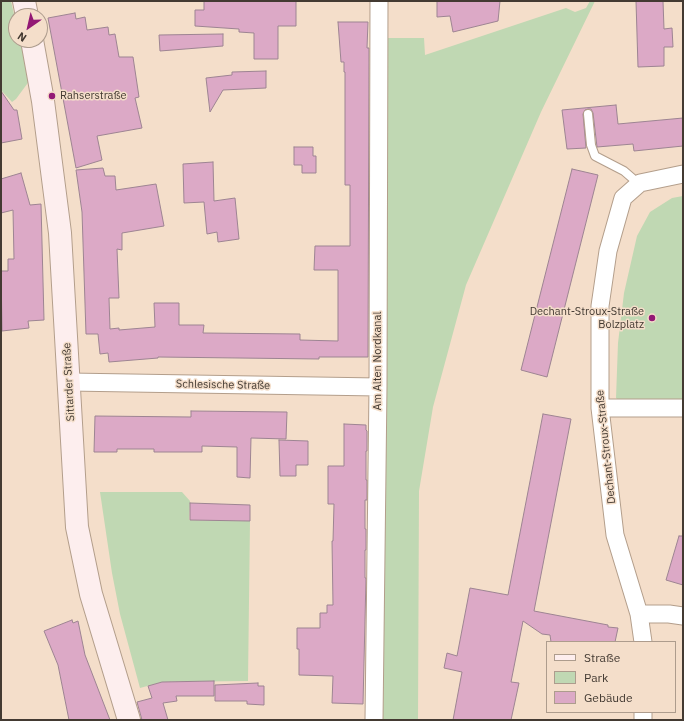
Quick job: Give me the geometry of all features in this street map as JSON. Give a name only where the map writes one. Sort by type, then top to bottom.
[{"type":"street","name":"Am Alten Nordkanal","points":[[374,720],[378,387],[379,1]]},
{"type":"street","name":"Sittarder Straße","points":[[34,48],[44,101],[60,233],[76,527],[91,594],[129,720]]},
{"type":"street","name":"Dechant-Stroux-Straße","points":[[643,641],[639,614],[615,535],[600,408],[600,306],[608,251],[623,198],[640,183],[683,174]]},
{"type":"street","name":"Schlesische Straße","points":[[69,382],[378,387]]},
{"type":"street","points":[[600,408],[683,408]]},
{"type":"street","points":[[639,614],[669,614],[683,616]]},
{"type":"lane","points":[[588,114],[591,145],[595,156],[624,171],[639,184]]},
{"type":"green space","points":[[1,1],[11,1],[13,8],[8,8],[8,48],[22,48],[30,80],[12,102],[1,90]]},
{"type":"green space","points":[[590,1],[595,1],[541,112],[466,285],[433,407],[419,491],[418,720],[383,720],[386,351],[386,38],[424,38],[425,55],[566,8],[575,12],[586,8]]},
{"type":"green space","name":"Dechant-Stroux-Straße Bolzplatz","points":[[683,196],[683,402],[620,402],[616,398],[618,343],[624,293],[637,236],[650,212],[672,198]]},
{"type":"green space","points":[[100,492],[182,492],[190,501],[189,520],[250,521],[248,681],[162,682],[140,688],[120,614],[112,573]]},
{"type":"building","points":[[204,1],[296,1],[296,26],[278,26],[278,59],[254,59],[254,33],[239,32],[239,29],[195,26],[195,10],[204,10]]},
{"type":"building","points":[[437,1],[500,1],[498,21],[453,32],[450,16],[437,17]]},
{"type":"building","points":[[636,1],[663,1],[664,29],[672,28],[673,47],[664,47],[664,66],[638,67]]},
{"type":"building","points":[[75,13],[76,19],[85,17],[87,30],[108,27],[109,35],[115,34],[119,57],[133,57],[139,97],[135,98],[142,128],[97,136],[102,160],[76,168],[48,18]]},
{"type":"building","points":[[338,22],[368,22],[368,357],[319,357],[319,359],[158,357],[109,362],[108,353],[100,354],[98,334],[86,334],[82,212],[76,170],[103,168],[105,176],[115,176],[116,190],[156,184],[164,226],[122,233],[122,250],[117,249],[119,298],[109,298],[110,329],[119,328],[119,330],[155,327],[154,303],[179,303],[179,325],[204,325],[203,333],[300,334],[300,340],[338,341],[338,270],[314,270],[315,246],[350,246],[350,185],[345,185],[345,72],[344,62],[341,62]]},
{"type":"building","points":[[223,34],[223,46],[160,51],[159,35]]},
{"type":"building","points":[[266,71],[266,88],[223,90],[210,112],[206,78],[232,75],[232,72]]},
{"type":"building","points":[[1,91],[14,110],[17,110],[22,139],[1,143]]},
{"type":"building","points":[[616,105],[618,124],[683,118],[683,146],[634,151],[633,144],[597,147],[593,113],[591,109],[588,109],[585,110],[583,114],[586,148],[567,149],[562,110]]},
{"type":"building","points":[[294,147],[313,147],[313,156],[316,156],[316,173],[302,173],[302,165],[294,165]]},
{"type":"building","points":[[213,162],[214,201],[235,198],[239,239],[218,242],[217,232],[207,234],[204,202],[184,203],[183,164]]},
{"type":"building","points":[[572,169],[598,175],[547,377],[521,370]]},
{"type":"building","points":[[21,173],[30,205],[41,204],[44,320],[28,321],[29,328],[2,331],[1,271],[8,271],[8,259],[14,259],[13,210],[1,213],[1,179]]},
{"type":"building","points":[[191,411],[287,412],[286,439],[251,438],[250,478],[237,477],[237,447],[202,446],[202,452],[154,452],[154,449],[117,449],[117,452],[94,452],[95,416],[191,417]]},
{"type":"building","points":[[543,414],[571,419],[534,611],[618,628],[615,641],[551,641],[550,635],[542,634],[523,621],[511,682],[519,683],[511,720],[453,720],[462,672],[444,668],[447,653],[457,656],[470,588],[508,595]]},
{"type":"building","points":[[344,424],[366,425],[367,431],[363,704],[332,703],[333,676],[299,675],[299,649],[297,649],[297,628],[320,628],[320,613],[327,613],[327,605],[333,605],[332,541],[334,504],[328,504],[328,466],[344,466]]},
{"type":"building","points":[[279,440],[308,441],[308,465],[296,465],[296,476],[280,476]]},
{"type":"building","points":[[190,503],[250,505],[250,521],[190,520]]},
{"type":"building","points":[[679,536],[683,536],[683,585],[666,580]]},
{"type":"building","points":[[72,620],[73,623],[78,621],[85,655],[110,720],[69,720],[58,665],[44,631]]},
{"type":"building","points":[[214,681],[214,696],[176,696],[177,701],[163,703],[168,720],[142,720],[137,702],[152,698],[148,686],[162,682]]},
{"type":"building","points":[[258,683],[258,686],[264,686],[264,705],[247,704],[247,701],[215,701],[215,685]]},
{"type":"place","name":"Rahserstraße","points":[[52,96]]},
{"type":"place","name":"Dechant-Stroux-Straße Bolzplatz","points":[[652,318]]}]
